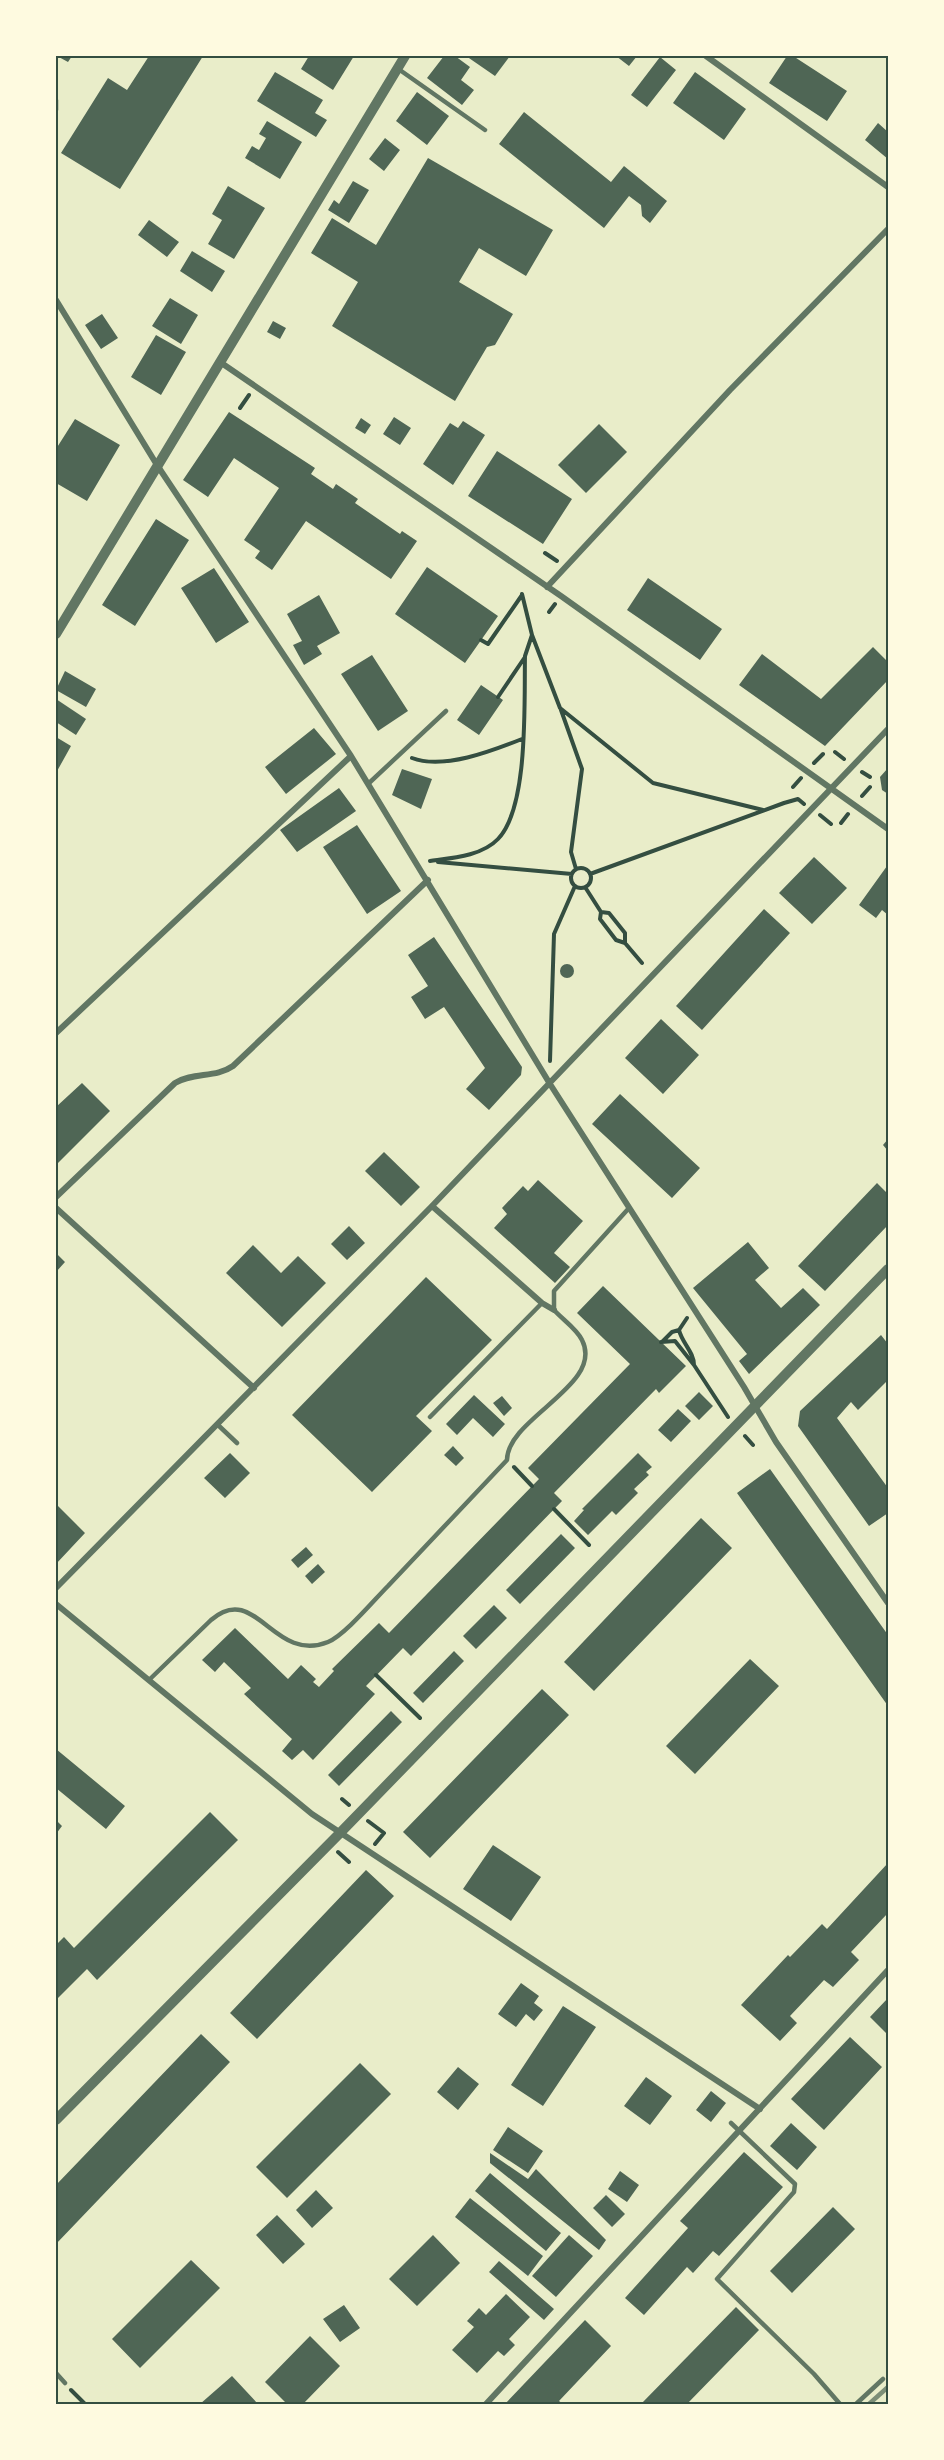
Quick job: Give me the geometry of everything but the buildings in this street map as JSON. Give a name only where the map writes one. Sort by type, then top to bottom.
[{"type":"street","points":[[56,634],[405,56]]},
{"type":"street","points":[[706,56],[888,187]]},
{"type":"street","points":[[547,586],[730,390],[888,229]]},
{"type":"street","points":[[56,300],[157,465],[351,756],[428,879],[550,1084],[757,1407],[776,1442],[888,1603]]},
{"type":"street","points":[[219,362],[547,586],[888,829]]},
{"type":"street","points":[[56,1588],[432,1206],[888,729]]},
{"type":"street","points":[[56,1033],[351,756]]},
{"type":"street","points":[[56,1197],[175,1083],[185,1078],[224,1071],[233,1066],[428,879]]},
{"type":"street","points":[[432,1206],[542,1303],[554,1310]]},
{"type":"street","points":[[56,1208],[255,1388]]},
{"type":"street","points":[[56,2120],[757,1407],[888,1269]]},
{"type":"street","points":[[56,1604],[312,1814],[760,2109]]},
{"type":"street","points":[[486,2404],[888,1970]]},
{"type":"lane","points":[[397,68],[485,130]]},
{"type":"lane","points":[[56,100],[56,111]]},
{"type":"lane","points":[[368,784],[447,711]]},
{"type":"lane","points":[[150,1680],[221,1611],[232,1608],[246,1610],[287,1641],[316,1644],[329,1641],[363,1612],[507,1460],[510,1443],[582,1371],[587,1352],[581,1337],[554,1310],[554,1291],[630,1208]]},
{"type":"lane","points":[[430,1416],[542,1303]]},
{"type":"lane","points":[[218,1425],[237,1443]]},
{"type":"lane","points":[[731,2123],[795,2184],[795,2193],[717,2279],[814,2374],[840,2404]]},
{"type":"lane","points":[[56,2373],[64,2383]]},
{"type":"lane","points":[[856,2404],[883,2379]]},
{"type":"path","points":[[482,640],[488,644],[522,594],[532,634],[582,769],[571,852],[576,869]]},
{"type":"path","points":[[420,866],[430,861],[481,850],[498,840],[511,821],[519,792],[525,656],[532,634]]},
{"type":"path","points":[[498,697],[525,656]]},
{"type":"path","points":[[560,708],[653,783],[747,808],[763,810]]},
{"type":"path","points":[[400,754],[425,763],[481,754],[522,739]]},
{"type":"path","points":[[590,873],[798,799]]},
{"type":"path","points":[[430,861],[572,873]]},
{"type":"path","points":[[576,869],[586,869],[590,873],[590,883],[585,887],[575,886],[571,880],[572,873],[576,869]]},
{"type":"path","points":[[551,1061],[554,934],[575,886]]},
{"type":"path","points":[[585,887],[601,912],[600,919],[616,940],[625,943],[642,963]]},
{"type":"path","points":[[601,912],[609,913],[625,933],[625,943]]},
{"type":"path","points":[[679,1330],[682,1323],[695,1311]]},
{"type":"path","points":[[679,1330],[694,1359],[694,1365]]},
{"type":"path","points":[[679,1330],[672,1332],[661,1342],[675,1341],[694,1365],[721,1409]]},
{"type":"path","points":[[507,1460],[532,1486]]},
{"type":"path","points":[[554,1509],[589,1545]]},
{"type":"path","points":[[376,1675],[420,1718]]},
{"type":"path","points":[[64,2383],[86,2404]]},
{"type":"railway","points":[[869,2404],[888,2387]]}]
